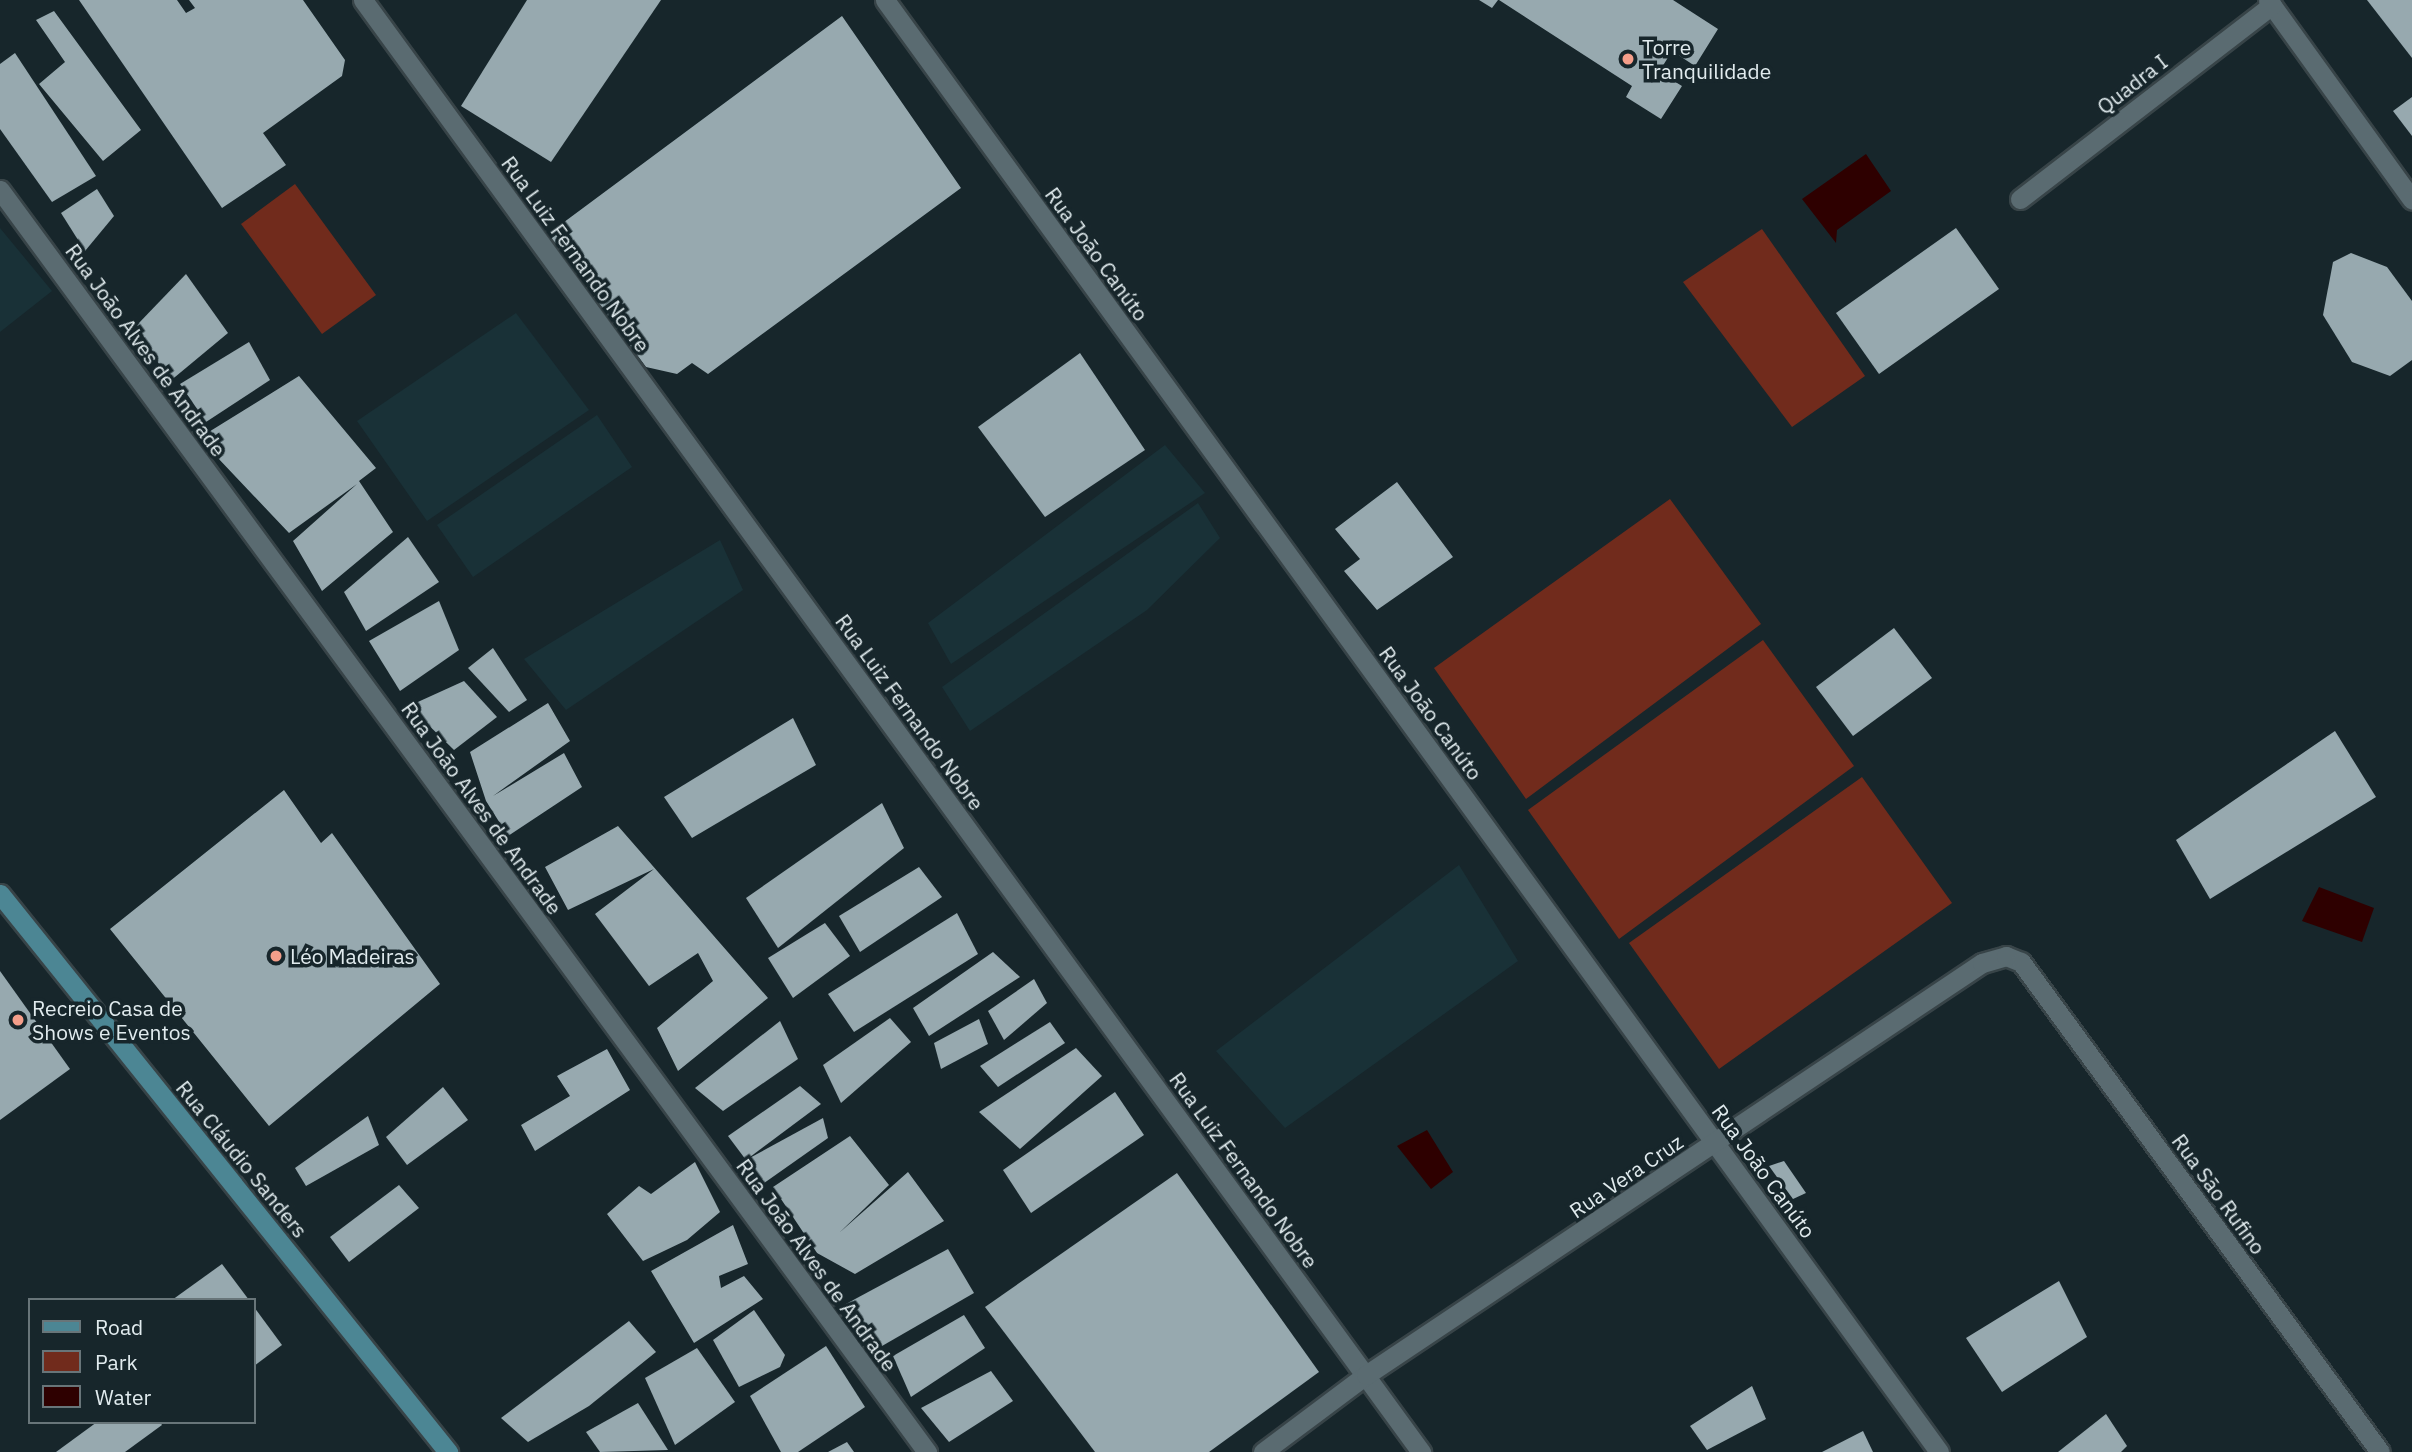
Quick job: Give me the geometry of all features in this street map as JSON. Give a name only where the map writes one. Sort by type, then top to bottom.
[{"type":"main road","name":"Rua Cláudio Sanders","points":[[0,894],[448,1452]]},
{"type":"street","name":"Rua Luiz Fernando Nobre","points":[[363,0],[1420,1452]]},
{"type":"street","name":"Rua João Canúto","points":[[885,0],[1939,1452]]},
{"type":"street","name":"Quadra I","points":[[2020,199],[2270,3]]},
{"type":"street","points":[[2270,3],[2412,200]]},
{"type":"street","name":"Rua João Alves de Andrade","points":[[0,190],[927,1452]]},
{"type":"street","name":"Rua Vera Cruz","points":[[1263,1452],[1366,1375],[1982,963],[2006,956],[2021,962]]},
{"type":"street","name":"Rua São Rufino","points":[[2021,962],[2380,1452]]},
{"type":"shaded area","points":[[0,228],[52,291],[0,332]]},
{"type":"shaded area","points":[[516,313],[589,410],[427,521],[357,421]]},
{"type":"shaded area","points":[[597,415],[632,467],[473,577],[437,525]]},
{"type":"shaded area","points":[[1165,445],[1205,493],[951,664],[928,623]]},
{"type":"shaded area","points":[[1198,503],[1220,538],[1147,610],[970,731],[942,687]]},
{"type":"shaded area","points":[[720,540],[743,590],[566,710],[524,659]]},
{"type":"shaded area","points":[[1459,865],[1518,961],[1285,1128],[1216,1051]]},
{"type":"green space","points":[[295,184],[376,295],[322,334],[241,224]]},
{"type":"green space","points":[[1762,229],[1865,376],[1792,427],[1683,282]]},
{"type":"green space","points":[[1670,499],[1761,624],[1526,799],[1434,668]]},
{"type":"green space","points":[[1763,640],[1854,766],[1619,939],[1528,810]]},
{"type":"green space","points":[[1862,777],[1952,903],[1719,1069],[1629,943]]},
{"type":"water","points":[[1866,154],[1891,191],[1837,230],[1836,243],[1802,199]]},
{"type":"water","points":[[2319,887],[2374,908],[2362,942],[2302,921]]},
{"type":"water","points":[[1427,1130],[1453,1172],[1431,1189],[1397,1146]]},
{"type":"building","points":[[79,0],[177,0],[186,13],[195,8],[189,0],[303,0],[345,60],[342,76],[263,133],[286,165],[222,208]]},
{"type":"building","points":[[527,0],[661,0],[551,162],[461,106]]},
{"type":"building","points":[[1479,0],[1498,0],[1492,8]]},
{"type":"building","name":"Torre Tranquilidade","points":[[1499,0],[1673,0],[1718,29],[1695,66],[1672,51],[1659,72],[1682,86],[1661,119],[1626,97],[1632,86]]},
{"type":"building","points":[[2367,0],[2412,0],[2412,58]]},
{"type":"building","points":[[54,11],[141,130],[103,161],[39,84],[65,62],[36,20]]},
{"type":"building","points":[[842,16],[961,188],[708,374],[692,363],[677,374],[646,367],[548,234]]},
{"type":"building","points":[[15,53],[96,176],[52,202],[0,129],[0,64]]},
{"type":"building","points":[[2412,97],[2412,136],[2393,111]]},
{"type":"building","points":[[97,189],[114,216],[85,251],[61,213]]},
{"type":"building","points":[[1956,228],[1999,289],[1879,374],[1836,313]]},
{"type":"building","points":[[2351,253],[2387,267],[2412,301],[2412,360],[2390,376],[2352,362],[2323,315],[2333,262]]},
{"type":"building","points":[[186,274],[228,333],[169,382],[137,325]]},
{"type":"building","points":[[249,342],[270,380],[206,422],[180,384]]},
{"type":"building","points":[[1080,353],[1145,450],[1045,517],[978,427]]},
{"type":"building","points":[[299,376],[376,468],[359,481],[393,532],[322,591],[293,541],[357,484],[289,533],[199,438]]},
{"type":"building","points":[[1397,482],[1453,557],[1377,610],[1344,571],[1360,559],[1335,529]]},
{"type":"building","points":[[408,537],[439,582],[366,631],[344,592]]},
{"type":"building","points":[[439,601],[459,650],[400,691],[369,641]]},
{"type":"building","points":[[1894,628],[1932,678],[1853,736],[1816,687]]},
{"type":"building","points":[[493,648],[527,700],[509,712],[468,668]]},
{"type":"building","points":[[464,681],[497,717],[454,750],[409,706]]},
{"type":"building","points":[[548,703],[570,741],[493,796],[564,753],[582,787],[508,836],[486,801],[470,752]]},
{"type":"building","points":[[793,718],[816,765],[692,838],[664,797]]},
{"type":"building","points":[[2335,731],[2376,797],[2210,899],[2176,840]]},
{"type":"building","name":"Léo Madeiras","points":[[284,790],[321,843],[332,833],[440,984],[269,1126],[110,929]]},
{"type":"building","points":[[882,803],[904,848],[778,948],[746,898]]},
{"type":"building","points":[[618,826],[768,998],[678,1071],[657,1028],[713,981],[698,953],[649,986],[595,914],[654,869],[568,910],[545,867]]},
{"type":"building","points":[[919,867],[942,897],[860,952],[839,916]]},
{"type":"building","points":[[957,913],[978,954],[854,1032],[828,994]]},
{"type":"building","points":[[825,923],[850,956],[793,998],[768,958]]},
{"type":"building","points":[[993,952],[1020,977],[929,1036],[913,1008]]},
{"type":"building","name":"Recreio Casa de Shows e Eventos","points":[[0,971],[70,1069],[0,1120]]},
{"type":"building","points":[[1034,979],[1047,1003],[1004,1040],[988,1011]]},
{"type":"building","points":[[890,1018],[911,1042],[841,1103],[823,1065]]},
{"type":"building","points":[[979,1019],[988,1044],[941,1069],[934,1043]]},
{"type":"building","points":[[780,1021],[798,1059],[723,1111],[695,1088]]},
{"type":"building","points":[[1050,1022],[1065,1043],[998,1087],[980,1066]]},
{"type":"building","points":[[1076,1048],[1102,1076],[1020,1149],[979,1112]]},
{"type":"building","points":[[607,1049],[630,1090],[535,1151],[521,1125],[570,1096],[557,1076]]},
{"type":"building","points":[[800,1086],[821,1104],[746,1160],[728,1136]]},
{"type":"building","points":[[443,1087],[468,1120],[407,1165],[386,1137]]},
{"type":"building","points":[[1115,1092],[1144,1135],[1031,1213],[1003,1170]]},
{"type":"building","points":[[368,1116],[379,1145],[306,1186],[295,1168]]},
{"type":"building","points":[[823,1118],[828,1138],[760,1186],[746,1160]]},
{"type":"building","points":[[850,1136],[889,1185],[839,1233],[908,1172],[944,1221],[855,1274],[817,1253],[773,1187]]},
{"type":"building","points":[[1784,1161],[1806,1193],[1793,1199],[1769,1166]]},
{"type":"building","points":[[695,1162],[720,1212],[687,1240],[643,1261],[607,1214],[639,1186],[651,1194]]},
{"type":"building","points":[[1177,1173],[1319,1372],[1209,1452],[1095,1452],[985,1307]]},
{"type":"building","points":[[399,1185],[419,1208],[349,1262],[330,1237]]},
{"type":"building","points":[[733,1225],[748,1264],[719,1276],[721,1288],[744,1276],[763,1299],[694,1343],[651,1271]]},
{"type":"building","points":[[948,1249],[974,1293],[882,1346],[844,1305]]},
{"type":"building","points":[[222,1264],[248,1298],[175,1298]]},
{"type":"building","points":[[2059,1281],[2087,1337],[2002,1392],[1966,1338]]},
{"type":"building","points":[[256,1310],[282,1345],[256,1364]]},
{"type":"building","points":[[754,1310],[785,1355],[780,1367],[739,1387],[713,1340]]},
{"type":"building","points":[[964,1315],[985,1348],[911,1397],[893,1356]]},
{"type":"building","points":[[629,1321],[656,1352],[589,1406],[528,1442],[501,1418]]},
{"type":"building","points":[[826,1346],[865,1407],[798,1452],[781,1452],[750,1396]]},
{"type":"building","points":[[697,1348],[735,1402],[675,1445],[645,1378]]},
{"type":"building","points":[[991,1371],[1013,1401],[949,1442],[921,1408]]},
{"type":"building","points":[[1752,1386],[1766,1419],[1707,1450],[1690,1426]]},
{"type":"building","points":[[638,1403],[668,1450],[600,1452],[586,1432]]},
{"type":"building","points":[[2106,1414],[2127,1446],[2121,1452],[2058,1452]]},
{"type":"building","points":[[94,1424],[162,1425],[125,1452],[56,1452]]},
{"type":"building","points":[[1863,1431],[1873,1452],[1822,1452]]},
{"type":"building","points":[[847,1442],[854,1452],[828,1452]]},
{"type":"place","name":"Torre Tranquilidade","points":[[1628,59]]},
{"type":"place","name":"Léo Madeiras","points":[[276,956]]},
{"type":"place","name":"Recreio Casa de Shows e Eventos","points":[[18,1020]]}]
